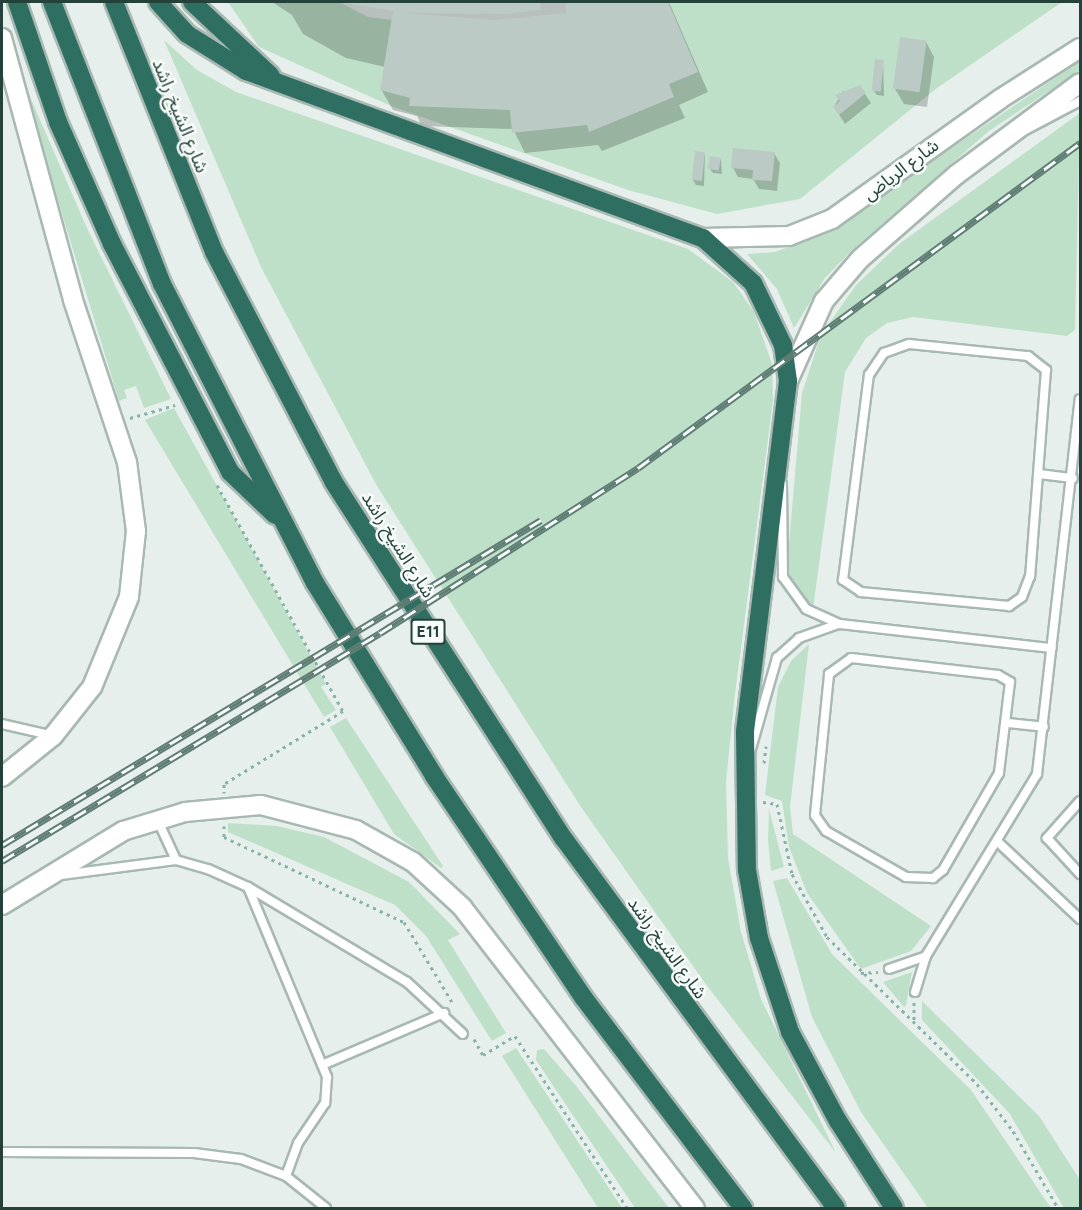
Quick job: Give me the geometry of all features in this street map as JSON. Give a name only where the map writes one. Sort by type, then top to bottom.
[{"type":"highway","points":[[17,2],[58,122],[112,244],[230,472],[278,517]]},
{"type":"highway","points":[[52,2],[144,242],[278,517],[440,786],[583,997],[743,1209]]},
{"type":"highway","name":"شارع الشيخ راشد","points":[[114,2],[214,252],[333,481],[564,839],[836,1209]]},
{"type":"highway","points":[[158,2],[216,55],[279,82],[703,238],[731,258],[765,302],[783,345],[788,381],[779,472],[742,766],[747,870],[772,984],[812,1076],[894,1209]]},
{"type":"highway","points":[[192,2],[279,82]]},
{"type":"street","points":[[2,38],[60,257],[134,496],[129,597],[102,669],[53,736],[2,777]]},
{"type":"street","name":"شارع الرياض","points":[[703,238],[789,236],[832,219],[1000,99],[1080,48]]},
{"type":"street","name":"شارع الرياض","points":[[788,381],[810,326],[841,279],[915,209],[1016,129],[1080,83]]},
{"type":"street","points":[[2,905],[123,831],[157,819],[224,805],[272,807],[326,818],[386,844],[439,884],[696,1209]]},
{"type":"lane","points":[[1016,129],[1039,126],[1080,101]]},
{"type":"lane","points":[[918,344],[1039,361],[1048,376],[1039,474],[1028,584],[1016,602],[995,608],[861,592],[843,580],[866,384],[878,359],[892,348],[918,344]]},
{"type":"lane","points":[[915,992],[926,956],[999,843],[1035,782],[1044,727],[1080,399]]},
{"type":"lane","points":[[779,472],[786,586],[806,609],[840,624],[1052,648]]},
{"type":"lane","points":[[1039,474],[1072,478]]},
{"type":"lane","points":[[742,766],[777,658],[799,638],[840,624]]},
{"type":"lane","points":[[844,660],[1003,676],[1011,687],[1008,723],[994,785],[933,878],[906,877],[817,821],[814,808],[828,682],[833,668],[844,660]]},
{"type":"lane","points":[[1008,723],[1044,727]]},
{"type":"lane","points":[[2,724],[53,736]]},
{"type":"lane","points":[[1080,801],[1047,838],[1080,874]]},
{"type":"lane","points":[[157,819],[176,860]]},
{"type":"lane","points":[[999,843],[1080,919]]},
{"type":"lane","points":[[45,877],[176,860],[248,886],[407,982],[467,1034]]},
{"type":"lane","points":[[248,886],[322,1065],[325,1103],[298,1143],[286,1176]]},
{"type":"lane","points":[[889,969],[926,956]]},
{"type":"lane","points":[[322,1065],[444,1013]]},
{"type":"lane","points":[[2,1152],[194,1153],[241,1159],[286,1176],[326,1209]]},
{"type":"path","points":[[113,423],[174,404],[179,414]]},
{"type":"path","points":[[215,481],[343,711],[224,784],[224,837],[404,922],[459,1014]]},
{"type":"path","points":[[764,767],[766,743]]},
{"type":"path","points":[[761,790],[760,802],[777,804],[785,851],[802,896],[827,938],[859,973],[914,1023],[996,1107],[1058,1209]]},
{"type":"path","points":[[859,973],[889,969]]},
{"type":"path","points":[[914,1023],[915,992]]},
{"type":"path","points":[[467,1034],[483,1055],[515,1035],[627,1209]]},
{"type":"green space","points":[[228,2],[339,2],[368,17],[490,33],[583,24],[615,2],[1062,2],[937,88],[800,199],[717,214],[628,190],[391,106],[259,47]]},
{"type":"green space","points":[[164,40],[197,70],[236,92],[688,249],[733,282],[754,312],[772,364],[773,401],[735,694],[726,782],[728,858],[741,932],[761,999],[836,1153],[705,983],[581,807],[377,486],[261,267]]},
{"type":"green space","points":[[1080,61],[1080,70],[989,131],[852,250],[825,278],[794,328],[777,289],[747,254],[775,252],[828,232]]},
{"type":"green space","points":[[18,69],[86,226],[171,399],[144,408],[136,386],[124,390],[127,398],[119,401]]},
{"type":"green space","points":[[1080,113],[1075,330],[1067,336],[913,317],[887,323],[866,338],[845,372],[813,609],[793,588],[787,567],[802,393],[821,335],[856,285],[899,244]]},
{"type":"green space","points":[[174,408],[326,684],[321,687],[336,710],[324,717],[145,420]]},
{"type":"green space","points":[[809,644],[790,807],[793,834],[931,926],[911,951],[861,969],[807,893],[789,847],[782,801],[765,795],[778,687],[791,661]]},
{"type":"green space","points":[[346,718],[443,866],[441,868],[394,834],[330,727]]},
{"type":"green space","points":[[769,809],[784,867],[771,871],[768,840]]},
{"type":"green space","points":[[228,823],[277,826],[324,837],[409,882],[460,934],[448,940],[506,1033],[492,1041],[426,936],[395,905],[228,832]]},
{"type":"green space","points":[[787,878],[832,954],[971,1090],[1051,1208],[928,1208],[861,1112],[812,1017],[773,881]]},
{"type":"green space","points":[[912,972],[906,1005],[904,1007],[883,982]]},
{"type":"green space","points":[[922,1001],[1039,1116],[1080,1180],[1080,1208],[1064,1208],[1010,1114],[922,1020]]},
{"type":"green space","points":[[516,1048],[622,1208],[598,1208],[502,1056]]},
{"type":"green space","points":[[544,1049],[577,1087],[669,1208],[635,1208],[536,1060],[537,1050]]},
{"type":"building","points":[[339,2],[540,2],[541,10],[506,14],[404,13],[496,20],[566,13],[565,2],[668,2],[698,72],[669,84],[674,97],[589,132],[587,125],[512,133],[510,110],[409,106],[410,98],[380,90],[393,11]]},
{"type":"building","points":[[900,37],[927,41],[920,92],[893,88]]},
{"type":"building","points":[[875,59],[884,60],[881,92],[872,91]]},
{"type":"building","points":[[860,85],[866,93],[839,115],[833,107],[840,101],[835,95]]},
{"type":"building","points":[[733,148],[775,152],[772,181],[752,180],[753,170],[731,168]]},
{"type":"building","points":[[695,151],[705,152],[702,181],[692,180]]},
{"type":"building","points":[[710,156],[721,158],[719,171],[708,169]]},
{"type":"railway","points":[[2,861],[380,633],[638,468],[1080,143]]},
{"type":"railway","points":[[2,845],[541,520]]}]
